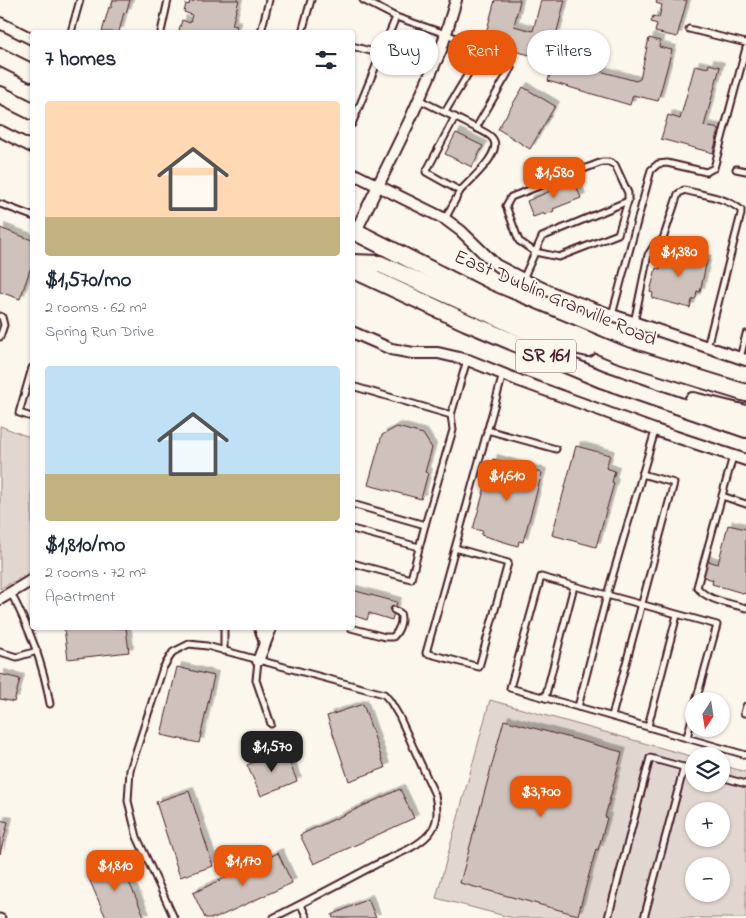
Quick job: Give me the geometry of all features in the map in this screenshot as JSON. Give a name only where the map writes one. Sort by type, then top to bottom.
[{"type":"main road","points":[[0,57],[30,72]]},
{"type":"main road","points":[[0,95],[28,108]]},
{"type":"main road","name":"East Dublin Granville Road","points":[[355,234],[486,298],[620,354],[746,393]]},
{"type":"main road","points":[[355,263],[380,264],[543,338],[620,354]]},
{"type":"main road","name":"SR 161","points":[[355,270],[466,322],[601,379],[746,429]]},
{"type":"main road","points":[[601,379],[746,414]]},
{"type":"street","points":[[355,229],[378,186],[441,50],[456,0]]},
{"type":"street","points":[[0,23],[30,39]]},
{"type":"street","points":[[0,131],[30,146]]},
{"type":"street","name":"East Dublin Granville Road","points":[[355,174],[445,219],[461,231],[496,265],[522,279],[612,316],[743,359]]},
{"type":"street","points":[[355,333],[391,348],[468,360],[655,430],[746,460]]},
{"type":"street","points":[[0,599],[30,581]]},
{"type":"street","points":[[261,630],[265,643]]},
{"type":"street","points":[[258,661],[270,630]]},
{"type":"lane","points":[[72,30],[80,0]]},
{"type":"lane","points":[[161,30],[168,0]]},
{"type":"lane","points":[[262,30],[269,0]]},
{"type":"lane","points":[[304,30],[311,0]]},
{"type":"lane","points":[[363,0],[396,17],[446,34]]},
{"type":"lane","points":[[391,30],[396,17]]},
{"type":"lane","points":[[689,29],[746,43]]},
{"type":"lane","points":[[355,47],[370,51]]},
{"type":"lane","points":[[612,316],[651,170],[658,164],[667,163],[706,172],[714,168],[746,48]]},
{"type":"lane","points":[[355,117],[372,75]]},
{"type":"lane","points":[[445,112],[467,75]]},
{"type":"lane","points":[[476,128],[507,75]]},
{"type":"lane","points":[[419,99],[455,116],[492,137],[496,144],[485,165],[460,190],[445,219]]},
{"type":"lane","points":[[455,116],[426,172],[460,190]]},
{"type":"lane","points":[[602,162],[609,162],[615,165],[628,193],[628,201],[618,234],[559,257],[535,252],[519,241],[506,206],[511,197],[602,162]]},
{"type":"lane","points":[[736,168],[746,171]]},
{"type":"lane","points":[[634,323],[648,255],[654,246],[663,239],[678,194],[684,190],[721,199],[735,204],[741,210],[741,214],[707,348]]},
{"type":"lane","points":[[522,279],[542,237],[628,201]]},
{"type":"lane","points":[[0,204],[30,215]]},
{"type":"lane","points":[[0,316],[4,325],[0,338]]},
{"type":"lane","points":[[743,359],[746,334]]},
{"type":"lane","points":[[355,564],[411,578],[453,430],[451,415],[468,360]]},
{"type":"lane","points":[[455,548],[508,563],[480,668],[426,653],[503,374]]},
{"type":"lane","points":[[30,376],[19,413],[30,416]]},
{"type":"lane","points":[[355,387],[451,415]]},
{"type":"lane","points":[[487,430],[556,449]]},
{"type":"lane","points":[[578,707],[607,595],[655,430]]},
{"type":"lane","points":[[733,456],[697,587],[701,593],[709,597],[746,608]]},
{"type":"lane","points":[[612,716],[674,483],[642,474]]},
{"type":"lane","points":[[722,496],[746,504]]},
{"type":"lane","points":[[355,505],[426,525]]},
{"type":"lane","points":[[355,530],[419,547]]},
{"type":"lane","points":[[685,736],[510,688],[541,577],[717,625],[698,692]]},
{"type":"lane","points":[[545,698],[574,586]]},
{"type":"lane","points":[[11,593],[27,625],[37,651],[45,675],[50,704]]},
{"type":"lane","points":[[355,629],[385,637],[393,637],[398,632],[402,618],[400,613],[394,610]]},
{"type":"lane","points":[[648,726],[678,615]]},
{"type":"lane","points":[[224,630],[224,651]]},
{"type":"lane","points":[[174,918],[137,837],[128,800],[130,770],[162,668],[173,652],[189,644],[207,646],[384,694],[399,716],[435,795],[438,809],[435,823],[430,834],[420,842],[273,918]]},
{"type":"lane","points":[[0,652],[17,657],[37,651]]},
{"type":"lane","points":[[258,661],[256,680],[271,724]]},
{"type":"lane","points":[[746,706],[744,713],[746,713]]},
{"type":"lane","points":[[690,738],[746,755]]},
{"type":"lane","points":[[608,918],[650,758],[684,767],[644,918]]},
{"type":"lane","points":[[730,780],[746,784]]},
{"type":"lane","points":[[301,905],[307,918]]},
{"type":"shaded area","points":[[0,426],[30,437],[30,572],[0,589]]},
{"type":"shaded area","points":[[490,700],[685,754],[685,792],[730,792],[730,768],[746,772],[746,918],[513,918],[436,898]]},
{"type":"building","points":[[113,0],[130,0],[126,13],[124,12],[120,30],[103,30],[109,7],[111,8]]},
{"type":"building","points":[[194,0],[239,0],[232,25],[237,26],[236,30],[179,30],[182,20],[190,23],[192,15],[184,12],[186,4],[189,5],[190,1],[193,2]]},
{"type":"building","points":[[495,0],[520,0],[514,26],[529,30],[527,30],[527,54],[517,52],[517,30],[487,30]]},
{"type":"building","points":[[541,0],[565,0],[557,30],[533,30]]},
{"type":"building","points":[[657,0],[687,0],[677,37],[655,32],[657,24],[651,22],[653,16],[659,18],[662,5],[656,3]]},
{"type":"building","points":[[649,38],[660,41],[659,47],[672,50],[658,101],[633,95],[630,105],[548,81],[550,75],[610,74],[636,81],[640,79]]},
{"type":"building","points":[[709,64],[720,67],[704,126],[719,129],[713,153],[661,139],[668,115],[680,119],[695,65],[708,68]]},
{"type":"building","points":[[523,87],[555,106],[530,149],[498,129]]},
{"type":"building","points":[[456,133],[483,146],[472,167],[445,154]]},
{"type":"building","points":[[574,181],[581,198],[553,209],[554,211],[544,215],[544,213],[533,217],[527,201]]},
{"type":"building","points":[[0,228],[30,239],[30,270],[20,299],[0,292]]},
{"type":"building","points":[[672,249],[689,253],[689,251],[707,260],[700,292],[697,291],[696,298],[692,300],[690,308],[652,298],[653,293],[650,292],[656,268],[660,269],[665,250],[671,252]]},
{"type":"building","points":[[397,427],[423,434],[432,448],[425,472],[428,473],[421,499],[368,485],[382,435]]},
{"type":"building","points":[[576,446],[610,455],[606,468],[615,471],[612,482],[614,483],[596,547],[552,535]]},
{"type":"building","points":[[493,459],[542,473],[523,542],[519,541],[518,546],[481,535],[483,531],[473,529]]},
{"type":"building","points":[[728,525],[746,529],[746,594],[712,584],[713,580],[701,576],[705,560],[718,564]]},
{"type":"building","points":[[355,591],[397,602],[392,620],[369,613],[367,620],[355,616]]},
{"type":"building","points":[[64,630],[126,630],[129,652],[68,659]]},
{"type":"building","points":[[177,667],[214,676],[199,743],[161,735]]},
{"type":"building","points":[[0,674],[20,679],[14,702],[0,699]]},
{"type":"building","points":[[363,704],[385,768],[349,781],[327,716]]},
{"type":"building","points":[[504,720],[622,752],[605,817],[607,818],[598,850],[596,849],[578,915],[460,883]]},
{"type":"building","points":[[284,749],[297,781],[261,796],[247,765]]},
{"type":"building","points":[[400,789],[414,818],[314,864],[300,835]]},
{"type":"building","points":[[189,791],[213,866],[180,877],[156,802]]},
{"type":"building","points":[[0,820],[8,822],[0,854]]},
{"type":"building","points":[[278,853],[292,883],[216,918],[205,918],[193,893]]},
{"type":"building","points":[[119,860],[145,918],[106,918],[87,874]]},
{"type":"building","points":[[368,899],[376,918],[333,918],[332,915]]}]
